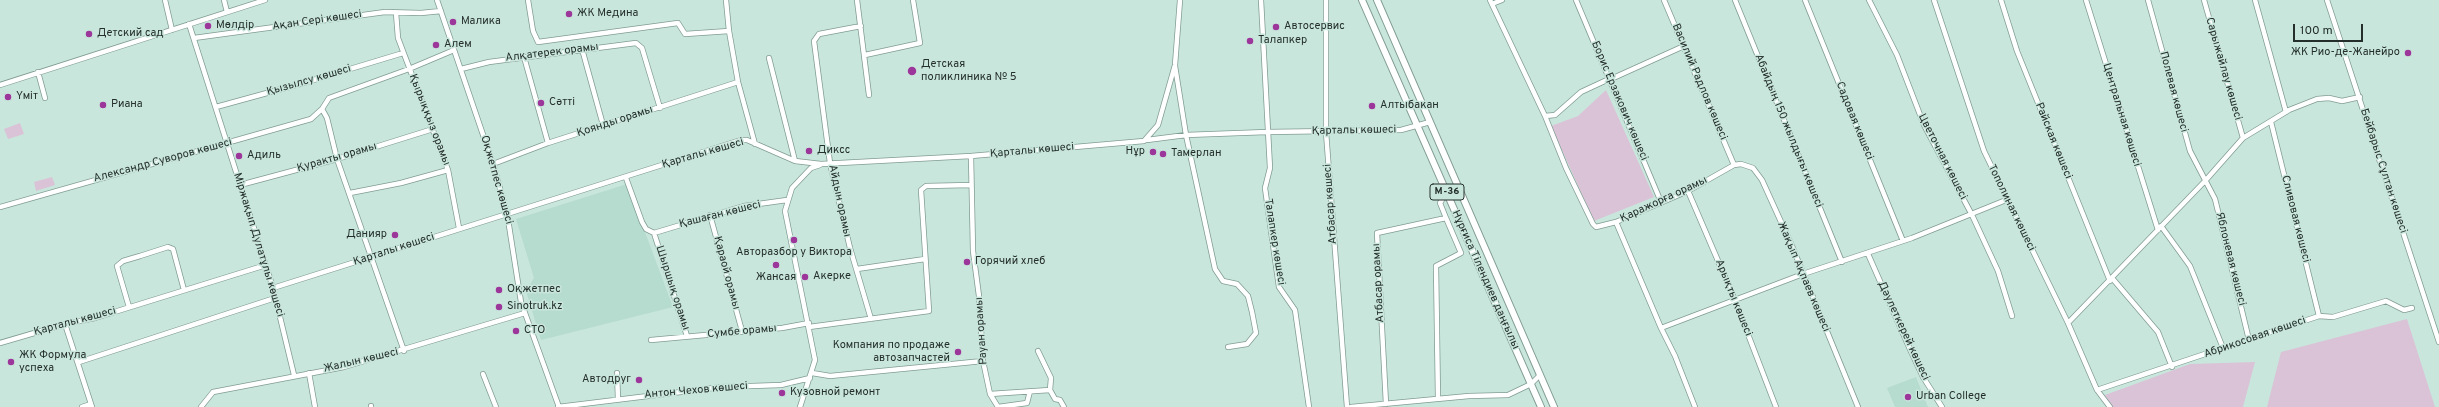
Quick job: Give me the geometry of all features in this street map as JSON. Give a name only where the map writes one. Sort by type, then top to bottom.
[{"type":"main road","name":"Нұрғиса Тілендиев даңғылы","points":[[1362,0],[1541,407]]},
{"type":"main road","name":"Нұрғиса Тілендиев даңғылы","points":[[1377,0],[1554,407]]},
{"type":"street","points":[[165,0],[172,30]]},
{"type":"street","points":[[224,0],[227,12]]},
{"type":"street","points":[[0,85],[266,0]]},
{"type":"street","name":"Оқжетпес көшесі","points":[[437,0],[461,69],[507,214],[519,292],[525,313],[559,407]]},
{"type":"street","points":[[528,0],[533,31],[538,42],[678,23],[685,34],[729,31]]},
{"type":"street","points":[[726,0],[729,31],[738,82],[755,144]]},
{"type":"street","points":[[857,0],[866,55],[869,95]]},
{"type":"street","points":[[866,55],[920,43],[913,0]]},
{"type":"street","points":[[1147,140],[1158,125],[1174,65],[1180,0]]},
{"type":"street","name":"Талапкер көшесі","points":[[1261,0],[1270,168],[1265,188],[1279,287],[1295,310],[1309,407]]},
{"type":"street","name":"Атбасар көшесі","points":[[1326,0],[1326,132],[1347,407]]},
{"type":"street","points":[[1491,2],[1502,0]]},
{"type":"street","name":"Борис Ерзакович көшесі","points":[[1576,0],[1662,202]]},
{"type":"street","name":"Василий Радлов көшесі","points":[[1664,0],[1734,165]]},
{"type":"street","name":"Абайдың 150 жылдығы көшесі","points":[[1735,0],[1842,262]]},
{"type":"street","name":"Садовая көшесі","points":[[1805,0],[1903,241]]},
{"type":"street","name":"Цветочная көшесі","points":[[1869,0],[1897,55],[1924,125],[1972,215],[1998,271],[2012,316]]},
{"type":"street","name":"Тополиная көшесі","points":[[1934,0],[1984,151],[2006,200],[2068,323],[2098,390],[2110,407]]},
{"type":"street","name":"Райская көшесі","points":[[2001,0],[2017,51],[2111,280],[2158,332],[2172,367]]},
{"type":"street","name":"Центральная көшесі","points":[[2086,0],[2159,228],[2190,266],[2223,348]]},
{"type":"street","name":"Полевая көшесі","points":[[2148,0],[2190,151],[2205,181]]},
{"type":"street","name":"Сарыжайлау көшесі","points":[[2204,0],[2243,138]]},
{"type":"street","points":[[2255,0],[2286,112]]},
{"type":"street","name":"Бейбарыс Сұлтан көшесі","points":[[2327,0],[2439,342]]},
{"type":"street","name":"Қаражорға орамы","points":[[1491,2],[1545,116],[1593,224],[1599,227],[1616,222],[1688,191],[1734,165]]},
{"type":"street","name":"Ақан Сері көшесі","points":[[194,38],[385,12],[441,11]]},
{"type":"street","name":"Қырыққыз орамы","points":[[396,13],[398,38],[448,170],[458,228]]},
{"type":"street","name":"Міржақып Дулатұлы көшесі","points":[[189,24],[273,288],[294,375]]},
{"type":"street","name":"Айдын орамы","points":[[862,26],[819,34],[814,41],[830,163],[846,232],[871,318]]},
{"type":"street","name":"Алқатерек орамы","points":[[461,69],[489,62],[634,43],[642,48],[660,108]]},
{"type":"street","points":[[1545,116],[1555,115],[1581,92],[1684,46]]},
{"type":"street","points":[[582,49],[603,125]]},
{"type":"street","points":[[404,351],[370,258],[350,194],[337,159],[327,118],[322,109],[324,103],[329,98],[409,69],[454,50]]},
{"type":"street","name":"Қызылсу көшесі","points":[[216,107],[307,82],[403,53]]},
{"type":"street","points":[[524,57],[548,143]]},
{"type":"street","points":[[768,58],[795,161]]},
{"type":"street","points":[[1174,65],[1186,135],[1215,269],[1223,281],[1237,284],[1248,296],[1252,312],[1256,333],[1247,344],[1228,346]]},
{"type":"street","points":[[38,72],[45,98]]},
{"type":"street","name":"Қоянды орамы","points":[[492,164],[548,143],[738,82]]},
{"type":"street","points":[[2068,323],[2205,181],[2243,138],[2286,112],[2317,99],[2329,98],[2342,101],[2360,97]]},
{"type":"street","name":"Александр Суворов көшесі","points":[[0,207],[228,144],[311,119],[322,109]]},
{"type":"street","name":"Қарталы көшесі","points":[[273,288],[370,258],[458,228],[626,178],[741,140],[747,140],[795,161],[821,164],[971,156],[1186,135],[1401,130],[1430,122]]},
{"type":"street","name":"Сливовая көшесі","points":[[2271,122],[2319,316]]},
{"type":"street","name":"Қуракты орамы","points":[[240,185],[337,159],[433,129]]},
{"type":"street","name":"Рауан орамы","points":[[971,156],[973,251],[979,296],[983,361],[990,394]]},
{"type":"street","points":[[800,407],[815,360],[809,325],[785,221],[787,200],[792,188],[811,168],[821,164]]},
{"type":"street","name":"Жақып Ақпаев көшесі","points":[[1734,165],[1747,165],[1758,173],[1858,407]]},
{"type":"street","points":[[350,194],[401,183],[448,170]]},
{"type":"street","name":"Шыршық орамы","points":[[626,178],[642,222],[646,229],[654,233],[687,336]]},
{"type":"street","name":"Яблоневая көшесі","points":[[2205,181],[2215,199],[2249,340]]},
{"type":"street","points":[[857,269],[925,259],[922,188],[971,184]]},
{"type":"street","name":"Арықты көшесі","points":[[1688,191],[1734,298],[1776,407]]},
{"type":"street","points":[[1438,399],[1436,266],[1461,253],[1440,203],[1447,192]]},
{"type":"street","name":"Қашаған көшесі","points":[[654,233],[744,206],[787,200]]},
{"type":"street","points":[[1661,328],[1734,298],[1802,274],[1868,254],[1972,215],[2006,200]]},
{"type":"street","name":"Қараой орамы","points":[[710,216],[742,331]]},
{"type":"street","name":"Атбасар орамы","points":[[1386,404],[1377,233],[1446,218]]},
{"type":"street","points":[[1616,222],[1661,328],[1675,356],[1695,407]]},
{"type":"street","points":[[129,307],[117,266],[123,261],[168,247],[172,249],[184,290]]},
{"type":"street","name":"Дәулеткерей көшесі","points":[[1868,254],[1911,353],[1942,407]]},
{"type":"street","name":"Сумбе орамы","points":[[651,340],[782,328],[929,311],[925,259]]},
{"type":"street","name":"Қарталы көшесі","points":[[0,343],[129,307],[266,265]]},
{"type":"street","points":[[79,362],[275,298]]},
{"type":"street","name":"Абрикосовая көшесі","points":[[2098,390],[2172,367],[2223,348],[2319,316],[2333,317],[2386,301],[2404,310],[2412,308]]},
{"type":"street","name":"Жалын көшесі","points":[[201,407],[213,392],[294,375],[344,367],[404,351],[525,313]]},
{"type":"street","points":[[65,324],[79,362],[92,405],[82,407]]},
{"type":"street","points":[[1038,351],[1051,378],[1050,390],[1054,399],[1060,400],[1064,407]]},
{"type":"street","points":[[812,373],[830,376],[983,361]]},
{"type":"street","points":[[617,372],[618,399]]},
{"type":"street","points":[[309,373],[315,407]]},
{"type":"street","points":[[483,374],[496,407]]},
{"type":"street","points":[[1351,407],[1438,399],[1508,395],[1531,384],[1540,375]]},
{"type":"street","name":"Антон Чехов көшесі","points":[[559,407],[722,387],[781,385],[810,378]]},
{"type":"street","points":[[1030,390],[1027,403],[998,407],[990,394],[1030,390],[1050,390]]},
{"type":"shaded area","points":[[1606,90],[1654,197],[1594,221],[1551,126],[1578,116]]},
{"type":"shaded area","points":[[20,123],[24,134],[8,139],[4,129]]},
{"type":"shaded area","points":[[52,177],[55,185],[36,191],[34,182]]},
{"type":"shaded area","points":[[627,184],[673,307],[541,340],[526,291],[534,278],[516,219]]},
{"type":"shaded area","points":[[2407,319],[2435,407],[2267,407],[2281,352]]},
{"type":"shaded area","points":[[2255,362],[2243,407],[2112,407],[2105,395],[2190,364]]},
{"type":"shaded area","name":"Urban College","points":[[1916,377],[1928,407],[1895,407],[1887,388]]},
{"type":"place","name":"ЖК Медина","points":[[569,14]]},
{"type":"place","name":"Малика","points":[[453,22]]},
{"type":"place","name":"Мөлдiр","points":[[208,26]]},
{"type":"place","name":"Автосервис","points":[[1276,27]]},
{"type":"place","name":"Детский сад","points":[[89,34]]},
{"type":"place","name":"Талапкер","points":[[1250,41]]},
{"type":"place","name":"Алем","points":[[436,45]]},
{"type":"place","name":"ЖК Рио-де-Жанейро","points":[[2408,53]]},
{"type":"place","name":"Детская поликлиника № 5","points":[[912,71]]},
{"type":"place","name":"Үміт","points":[[8,97]]},
{"type":"place","name":"Сәттi","points":[[541,103]]},
{"type":"place","name":"Риана","points":[[103,105]]},
{"type":"place","name":"Алтыбакан","points":[[1372,106]]},
{"type":"place","name":"Диксс","points":[[809,151]]},
{"type":"place","name":"Нұр","points":[[1153,152]]},
{"type":"place","name":"Тамерлан","points":[[1163,154]]},
{"type":"place","name":"Адиль","points":[[239,156]]},
{"type":"place","name":"Данияр","points":[[395,235]]},
{"type":"place","name":"Авторазбор у Виктора","points":[[794,240]]},
{"type":"place","name":"Горячий хлеб","points":[[967,262]]},
{"type":"place","name":"Жансая","points":[[776,265]]},
{"type":"place","name":"Акерке","points":[[805,277]]},
{"type":"place","name":"Оқжетпес","points":[[499,290]]},
{"type":"place","name":"Sinotruk.kz","points":[[499,307]]},
{"type":"place","name":"СТО","points":[[516,331]]},
{"type":"place","name":"Компания по продаже автозапчастей","points":[[958,352]]},
{"type":"place","name":"ЖК Формула успеха","points":[[11,362]]},
{"type":"place","name":"Автодруг","points":[[639,380]]},
{"type":"place","name":"Кузовной ремонт","points":[[782,393]]},
{"type":"place","name":"Urban College","points":[[1908,397]]}]
